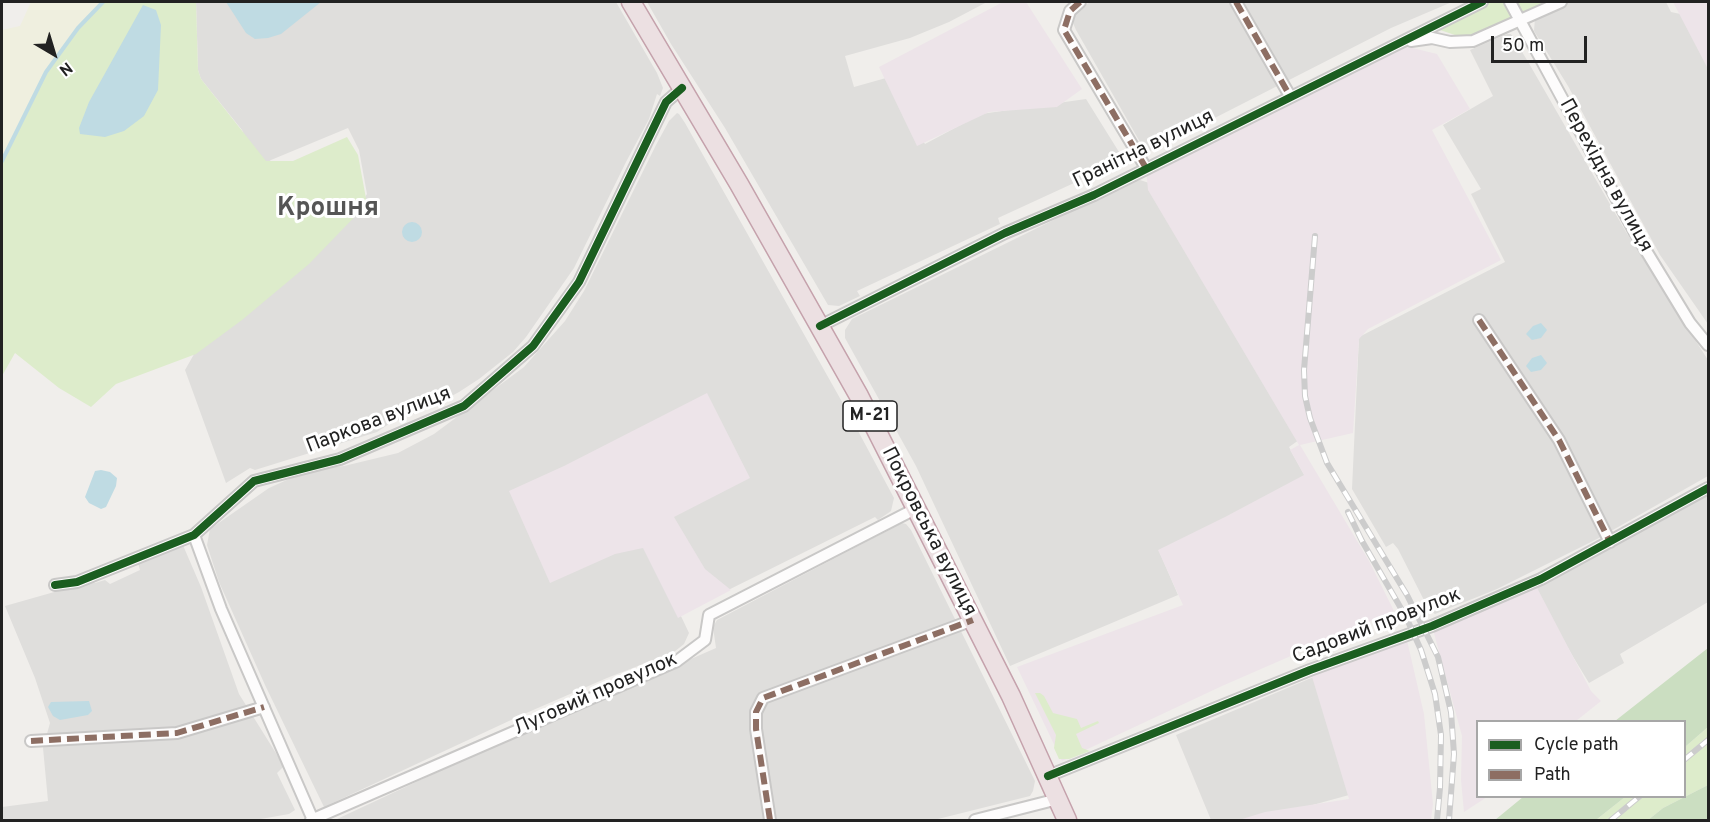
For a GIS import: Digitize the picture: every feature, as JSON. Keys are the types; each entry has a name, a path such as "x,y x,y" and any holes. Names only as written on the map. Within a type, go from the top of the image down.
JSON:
{"highway":[{"name":"Покровська вулиця","path":"631,2 739,184 859,396 973,620 1067,820"}],"street":[{"path":"1080,2 1070,11 1064,30 1146,168"},
{"path":"1236,2 1290,96"},
{"name":"Гранітна вулиця","path":"820,326 1005,233 1094,195 1482,2"},
{"name":"Перехідна вулиця","path":"1510,2 1634,231 1690,323 1708,345"},
{"name":"Гранітна вулиця","path":"1396,44 1432,38 1450,42 1473,41 1561,2"},
{"name":"Паркова вулиця","path":"55,585 77,582 194,535 254,481 340,459 464,406 533,346 579,282 666,102 682,88"},
{"path":"1479,320 1559,440 1610,542"},
{"name":"Садовий провулок","path":"1048,776 1310,670 1440,622 1541,579 1708,488"},
{"name":"Луговий провулок","path":"313,820 677,661 705,640 709,615 917,508"},
{"path":"194,535 220,609 313,820"},
{"path":"770,820 756,729 756,712 763,698 973,620"},
{"path":"31,741 177,733 264,707"},
{"path":"975,820 1058,800"}],"shaded area":[{"path":"196,2 616,2 657,73 663,88 660,96 657,94 649,119 574,268 513,352 459,392 435,405 389,424 377,432 255,470 250,468 226,483 185,370 197,349 345,226 367,194 359,150 348,128 271,160 259,168 242,130 201,79 198,70"},
{"path":"647,2 987,2 949,22 910,38 845,56 854,87 886,78 925,144 981,114 1086,99 1124,160 998,218 1000,224 857,291 860,296 839,306 828,305 725,128"},
{"path":"1003,2 1026,2 1082,89 1057,107 989,112 917,146 879,67"},
{"path":"1091,2 1452,2 1391,28 1148,152 1144,149 1073,23 1074,16 1084,5"},
{"path":"1570,2 1666,2 1671,12 1685,15 1708,59 1708,324 1660,255 1568,86 1534,31 1535,18"},
{"path":"1673,2 1708,2 1708,69"},
{"path":"1511,34 1626,232 1708,360 1708,476 1597,539 1497,589 1435,614 1429,610 1398,549 1393,543 1386,547 1352,489 1359,337 1505,262 1471,194 1481,189 1443,125 1493,96 1470,50"},
{"path":"1396,44 1437,54 1470,109 1432,130 1501,260 1368,329 1359,339 1353,433 1300,445 1369,561 1394,611 1222,686 1062,761 1017,667 1183,605 1158,550 1304,475 1290,450 1299,445 1148,190 1146,168"},
{"path":"677,113 685,123 850,416 894,498 891,511 878,520 875,517 680,614 689,633 684,644 674,652 524,714 324,807 265,685 219,582 207,545 210,529 269,488 309,470 344,466 398,453 434,434 524,367 565,321 584,291 656,145 669,121"},
{"path":"1140,180 1152,184 1306,435 1289,447 1305,476 1160,553 1178,595 1010,666 916,466 845,338 845,330 852,319 1129,183"},
{"path":"707,393 750,478 674,517 705,569 731,590 678,618 643,548 615,554 550,583 509,491 564,466"},
{"path":"1708,492 1708,602 1620,654 1624,663 1589,683 1532,589 1551,577 1616,545"},
{"path":"902,523 911,530 1035,781 1030,796 934,820 335,820 495,745 716,648 713,627 717,620"},
{"path":"182,543 201,587 239,694 284,766 277,773 295,810 289,814 255,820 2,820 2,807 48,801 43,748 50,723 35,678 5,606 93,581 95,583 105,580 110,584 140,570 138,563"},
{"path":"1534,582 1591,691 1601,701 1577,720 1476,720 1476,798 1485,798 1464,812 1461,780 1462,736 1432,626"},
{"path":"1406,636 1424,714 1433,804 1431,820 1239,820 1265,812 1349,799 1310,670"},
{"path":"1323,673 1349,795 1258,820 1211,820 1176,735"}],"green space":[{"path":"31,2 103,2 78,28 46,72 2,161 2,30 20,26"},
{"path":"103,2 196,2 198,70 201,79 266,161 293,161 347,137 358,155 367,204 309,264 242,320 196,354 116,384 91,407 59,388 15,353 2,376 2,161 46,72 78,28"},
{"path":"1482,2 1561,2 1473,41 1431,27"},
{"path":"1708,648 1708,727 1686,746 1686,720 1616,720"},
{"path":"1035,693 1044,696 1053,713 1077,719 1081,728 1098,721 1099,723 1076,734 1082,748 1090,751 1069,759 1059,759 1054,748 1056,735"},
{"path":"1708,727 1708,785 1686,796 1686,746"},
{"path":"1708,785 1708,820 1648,820 1663,808"},
{"path":"1522,798 1624,798 1596,820 1495,820"},
{"path":"1624,798 1683,798 1663,808 1648,820 1596,820"}],"water":[{"path":"226,2 321,2 281,34 255,39 246,33"},
{"path":"143,5 156,10 161,25 158,90 144,116 124,131 105,137 80,134 79,128 89,102"},
{"path":"412,222 419,225 422,232 419,239 412,242 405,239 402,232 405,225"},
{"path":"1541,323 1547,330 1541,338 1532,340 1526,334 1533,326"},
{"path":"1541,355 1547,363 1541,370 1531,372 1526,366 1532,358"},
{"path":"95,471 110,472 117,478 116,486 106,507 101,509 89,503 85,497"},
{"path":"89,701 92,711 88,715 60,720 53,716 48,707 51,702"}],"waterway":[{"path":"2,161 46,72 78,28 103,2"}],"railway":[{"path":"1315,236 1304,370 1305,396 1310,418 1327,463 1407,595 1438,657 1451,712 1454,754 1449,820"},
{"path":"1348,512 1406,617 1421,650 1435,694 1441,735 1437,820"},
{"path":"1686,758 1708,740"},
{"path":"1611,820 1638,798"}],"marked path":[{"path":"1080,2 1070,11 1064,30 1146,168"},
{"path":"1236,2 1290,96"},
{"path":"1479,320 1559,440 1610,542"},
{"path":"770,820 756,729 756,712 763,698 973,620"},
{"path":"31,741 177,733 264,707"}],"cycle path":[{"path":"820,326 1005,233 1094,195 1482,2"},
{"path":"55,585 77,582 194,535 254,481 340,459 464,406 533,346 579,282 666,102 682,88"},
{"path":"1048,776 1310,670 1432,626 1541,579 1708,488"}],"district":[{"name":"Крошня","path":"328,210"}]}
